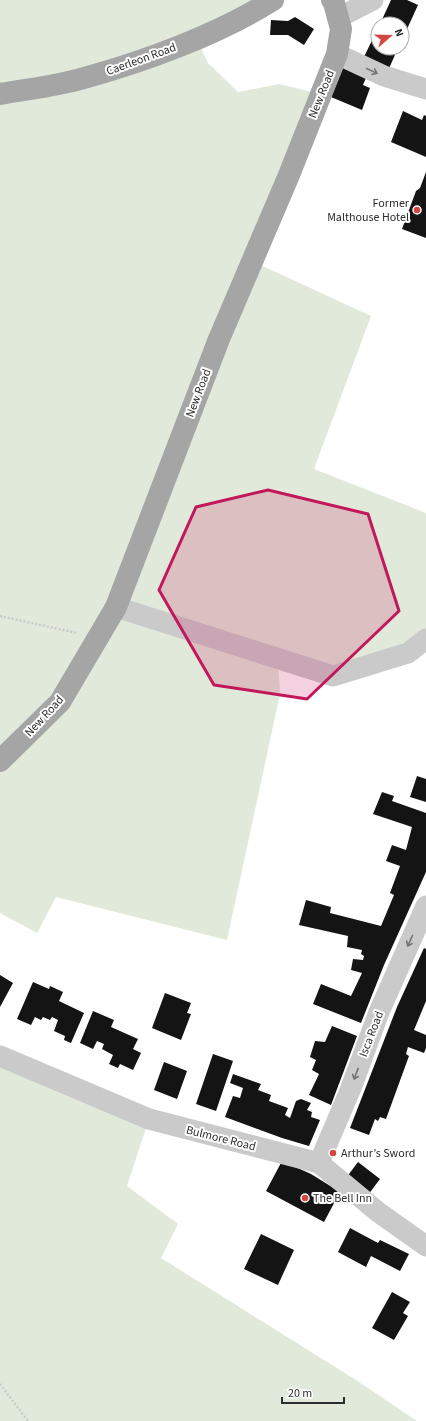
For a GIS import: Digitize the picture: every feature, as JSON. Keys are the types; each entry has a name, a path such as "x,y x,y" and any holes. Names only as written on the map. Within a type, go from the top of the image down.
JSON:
{"main road":[{"name":"Caerleon Road","path":"0,94 83,79 154,56 249,15 273,0"},
{"name":"New Road","path":"0,761 60,702 116,607 219,339 289,175 337,54 341,29 335,9"}],"street":[{"path":"335,9 373,0"},
{"path":"337,54 384,76 426,89"},
{"path":"116,607 333,676 408,653 426,639"},
{"name":"Isca Road","path":"319,1163 351,1088 379,1012 426,906"},
{"name":"Bulmore Road","path":"0,1056 149,1119 319,1163 378,1212 426,1246"}],"path":[{"path":"0,616 51,627"},
{"path":"0,1384 28,1421"}],"highlighted area":[{"path":"268,490 368,514 399,611 307,699 214,685 159,590 196,507"}],"shaded area":[{"path":"0,0 273,0 196,38 208,63 238,92 279,84 320,94 252,261 371,316 314,469 426,513 426,639 333,676 278,658 280,694 227,940 56,897 37,933 0,913"},
{"path":"0,1056 149,1119 127,1186 178,1224 161,1258 356,1380 417,1421 0,1421"}],"building":[{"path":"391,0 407,0 418,5 410,22 410,16 384,16"},
{"path":"295,17 314,29 304,45 288,35 270,35 271,20 288,21"},
{"path":"370,44 370,56 394,56 387,73 362,61"},
{"path":"343,68 366,78 363,85 370,88 362,110 331,97"},
{"path":"403,111 422,120 424,115 426,116 426,157 391,142"},
{"name":"Former Malthouse Hotel","path":"426,172 426,238 402,229 416,191 420,188"},
{"path":"417,776 426,779 426,802 410,797"},
{"path":"382,792 394,796 392,801 426,813 426,872 384,965 361,1023 313,1004 321,984 351,996 362,973 351,970 353,959 363,960 364,956 361,954 362,950 347,947 348,936 299,925 306,900 331,907 330,913 381,926 394,895 390,893 400,866 386,861 392,845 406,850 412,827 373,814"},
{"path":"424,948 426,949 426,1001 414,1030 426,1035 426,1048 424,1053 408,1047 406,1054 409,1056 386,1119 380,1117 378,1121 375,1119 369,1135 350,1128 397,1007"},
{"path":"0,975 13,983 0,1007"},
{"path":"33,982 49,989 50,986 63,992 59,1001 84,1013 71,1043 64,1040 65,1036 54,1031 58,1020 52,1017 50,1020 43,1017 41,1020 35,1017 31,1025 17,1019"},
{"path":"165,993 191,1003 187,1013 191,1014 181,1040 152,1028"},
{"path":"93,1011 114,1020 111,1027 138,1039 133,1049 141,1053 133,1070 120,1064 118,1068 109,1064 113,1055 102,1049 104,1044 97,1041 93,1049 80,1043"},
{"path":"332,1026 357,1036 331,1105 309,1095 319,1074 312,1070 316,1060 310,1057 315,1041 325,1042"},
{"path":"213,1054 233,1061 216,1111 196,1104"},
{"path":"164,1062 187,1071 177,1099 154,1090"},
{"path":"233,1074 261,1084 258,1090 271,1095 269,1101 288,1108 285,1115 290,1118 296,1101 301,1099 311,1103 307,1110 312,1112 311,1117 320,1120 309,1146 282,1138 225,1117 233,1096 240,1098 243,1088 230,1083"},
{"path":"282,1161 311,1174 340,1192 324,1222 266,1191"},
{"path":"358,1162 380,1179 368,1195 346,1178"},
{"path":"350,1228 378,1243 380,1240 409,1254 400,1271 371,1256 366,1267 338,1252"},
{"path":"261,1234 294,1250 278,1285 244,1269"},
{"path":"392,1292 410,1302 403,1313 408,1316 394,1340 372,1328"}],"place":[{"name":"Former Malthouse Hotel","path":"417,210"},
{"name":"Arthur’s Sword","path":"333,1153"},
{"name":"The Bell Inn","path":"305,1198"}]}
